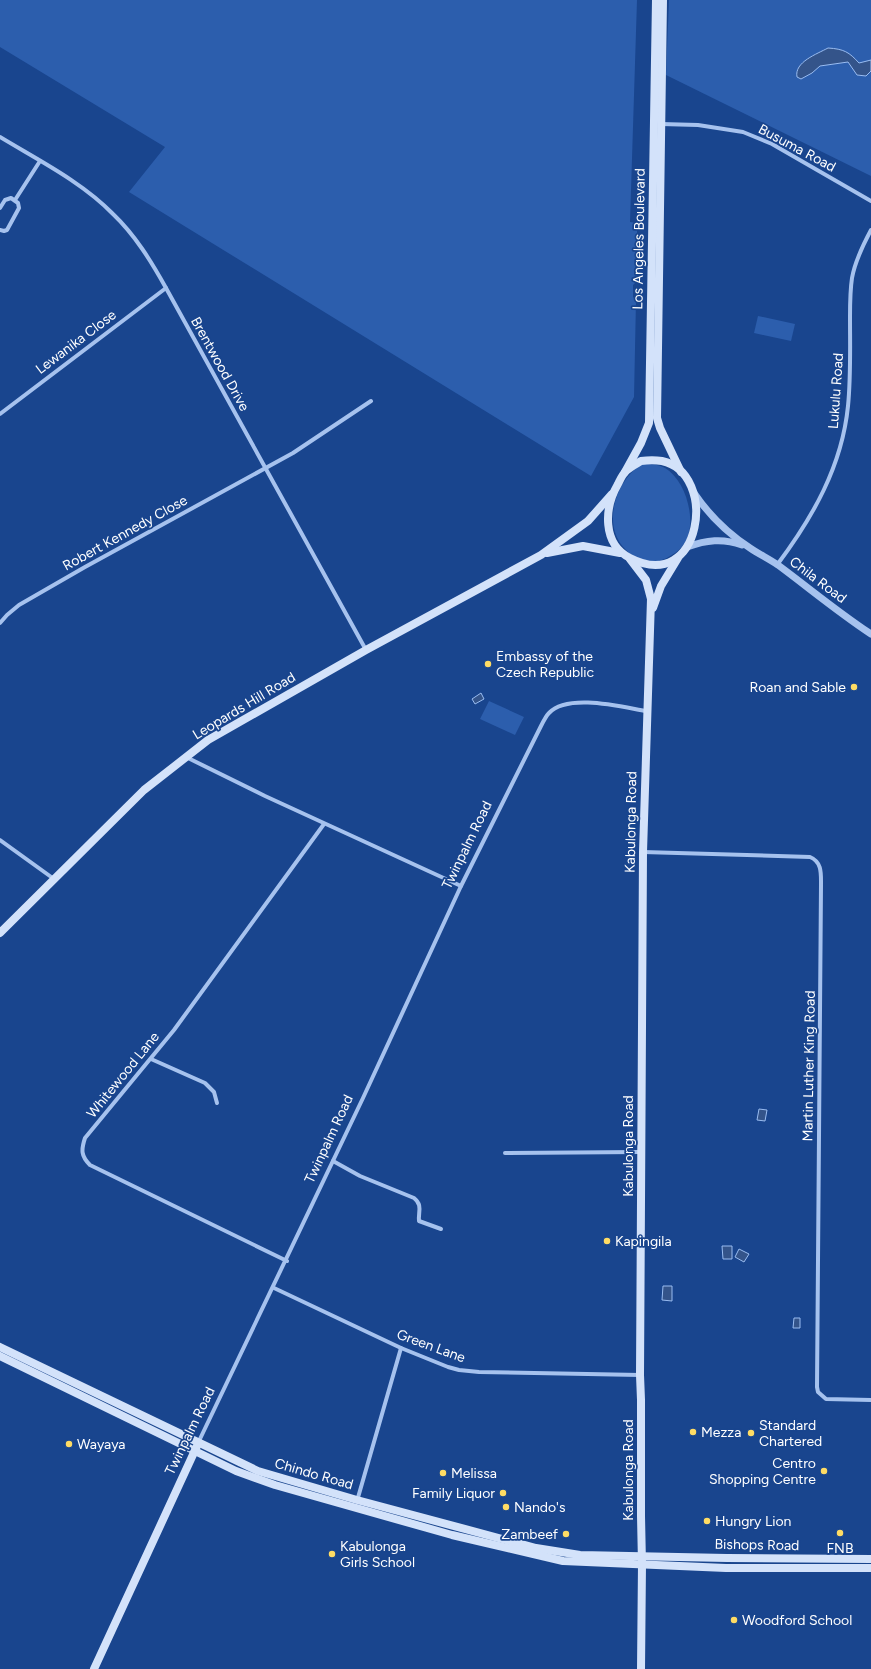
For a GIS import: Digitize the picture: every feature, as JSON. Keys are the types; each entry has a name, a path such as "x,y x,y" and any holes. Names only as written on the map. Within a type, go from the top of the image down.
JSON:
{"main road":[{"name":"Los Angeles Boulevard","path":"625,472 641,443 649,423 656,0"},
{"name":"Los Angeles Boulevard","path":"663,0 660,124 657,418 660,428 681,472"},
{"path":"641,461 663,461 681,472 694,493 696,513 695,527 687,547 680,556 669,563 659,565 641,563 630,559 620,553 611,539 608,528 608,509 612,494 625,472 641,461"},
{"name":"Leopards Hill Road","path":"0,934 144,790 208,740 366,650 450,606 541,555 588,521 612,494"},
{"name":"Leopards Hill Road","path":"541,555 583,546 620,553"},
{"name":"Kabulonga Road","path":"650,623 658,591 680,556"},
{"name":"Kabulonga Road","path":"630,559 642,573 648,585 651,599 646,711 643,852 640,1152 642,1560 641,1669"},
{"name":"Chindo Road","path":"0,1347 199,1441 258,1471 356,1504 452,1535 535,1556 563,1561 642,1560"},
{"name":"Chindo Road","path":"0,1356 219,1463 257,1478 356,1504"},
{"name":"Twinpalm Road","path":"94,1669 199,1441"},
{"name":"Bishops Road","path":"642,1560 871,1559"},
{"name":"Bishops Road","path":"642,1560 726,1568 871,1568"}],"street":[{"name":"Busuma Road","path":"660,124 698,126 743,132 772,144 871,200"},
{"name":"Brentwood Drive","path":"0,137 74,182 113,213 134,237 166,288 366,650"},
{"path":"15,200 40,161"},
{"path":"0,208 5,200 11,198 19,205 18,212 7,230 4,232 0,230"},
{"name":"Lukulu Road","path":"777,565 812,514 838,458 846,423 849,398 850,296 852,278 860,254 871,230"},
{"name":"Lewanika Close","path":"0,414 166,288"},
{"name":"Robert Kennedy Close","path":"0,623 7,615 19,606 66,578 266,469 293,453 371,401"},
{"name":"Chila Road","path":"694,493 705,509 719,524 748,547 777,565 871,634"},
{"name":"Chila Road","path":"687,547 699,542 717,539 726,540 748,547"},
{"name":"Twinpalm Road","path":"199,1441 287,1261 421,974 460,886 541,726 549,713 556,708 582,702 646,711"},
{"path":"186,757 324,824 460,886"},
{"name":"Whitewood Lane","path":"287,1261 90,1166 82,1154 82,1146 86,1138 174,1030 324,824"},
{"path":"0,840 54,879"},
{"name":"Martin Luther King Road","path":"643,852 810,857 819,865 821,873 821,893 817,1387 818,1392 826,1398 871,1400"},
{"path":"151,1059 205,1083 214,1092 217,1103"},
{"path":"504,1153 640,1152"},
{"path":"333,1161 360,1176 414,1198 418,1201 420,1208 419,1221 423,1224 441,1229"},
{"name":"Green Lane","path":"274,1288 401,1348 448,1367 469,1371 640,1375"},
{"path":"356,1504 401,1348"}],"shaded area":[{"path":"0,0 637,0 630,222 637,223 637,281 633,285 633,297 636,300 634,397 591,476 129,192 165,147 0,47"},
{"path":"669,0 871,0 871,176 666,75"},
{"path":"828,48 846,52 859,63 871,60 871,71 866,76 857,75 848,62 820,66 812,73 801,79 797,77 799,67 807,59"},
{"path":"758,316 795,324 791,341 754,333"},
{"path":"642,464 660,466 672,474 683,489 689,508 690,528 685,542 676,552 665,559 658,561 643,560 631,555 618,540 614,529 614,504 618,492 625,481"},
{"path":"481,693 484,699 475,704 472,699"},
{"path":"489,701 524,717 515,735 480,719"},
{"path":"759,1109 767,1110 765,1121 757,1120"},
{"path":"722,1246 732,1246 732,1259 723,1259"},
{"path":"739,1249 749,1254 744,1262 735,1257"},
{"path":"663,1286 672,1286 672,1301 662,1300"},
{"path":"794,1318 800,1318 800,1328 793,1328"}],"place":[{"name":"Embassy of the Czech Republic","path":"488,664"},
{"name":"Roan and Sable","path":"854,687"},
{"name":"Kapingila","path":"607,1241"},
{"name":"Mezza","path":"693,1432"},
{"name":"Standard Chartered","path":"751,1433"},
{"name":"Wayaya","path":"69,1444"},
{"name":"Centro Shopping Centre","path":"824,1471"},
{"name":"Melissa","path":"443,1473"},
{"name":"Family Liquor","path":"503,1493"},
{"name":"Nando's","path":"506,1507"},
{"name":"Hungry Lion","path":"707,1521"},
{"name":"FNB","path":"840,1533"},
{"name":"Zambeef","path":"566,1534"},
{"name":"Kabulonga Girls School","path":"332,1554"},
{"name":"Woodford School","path":"734,1620"}]}
